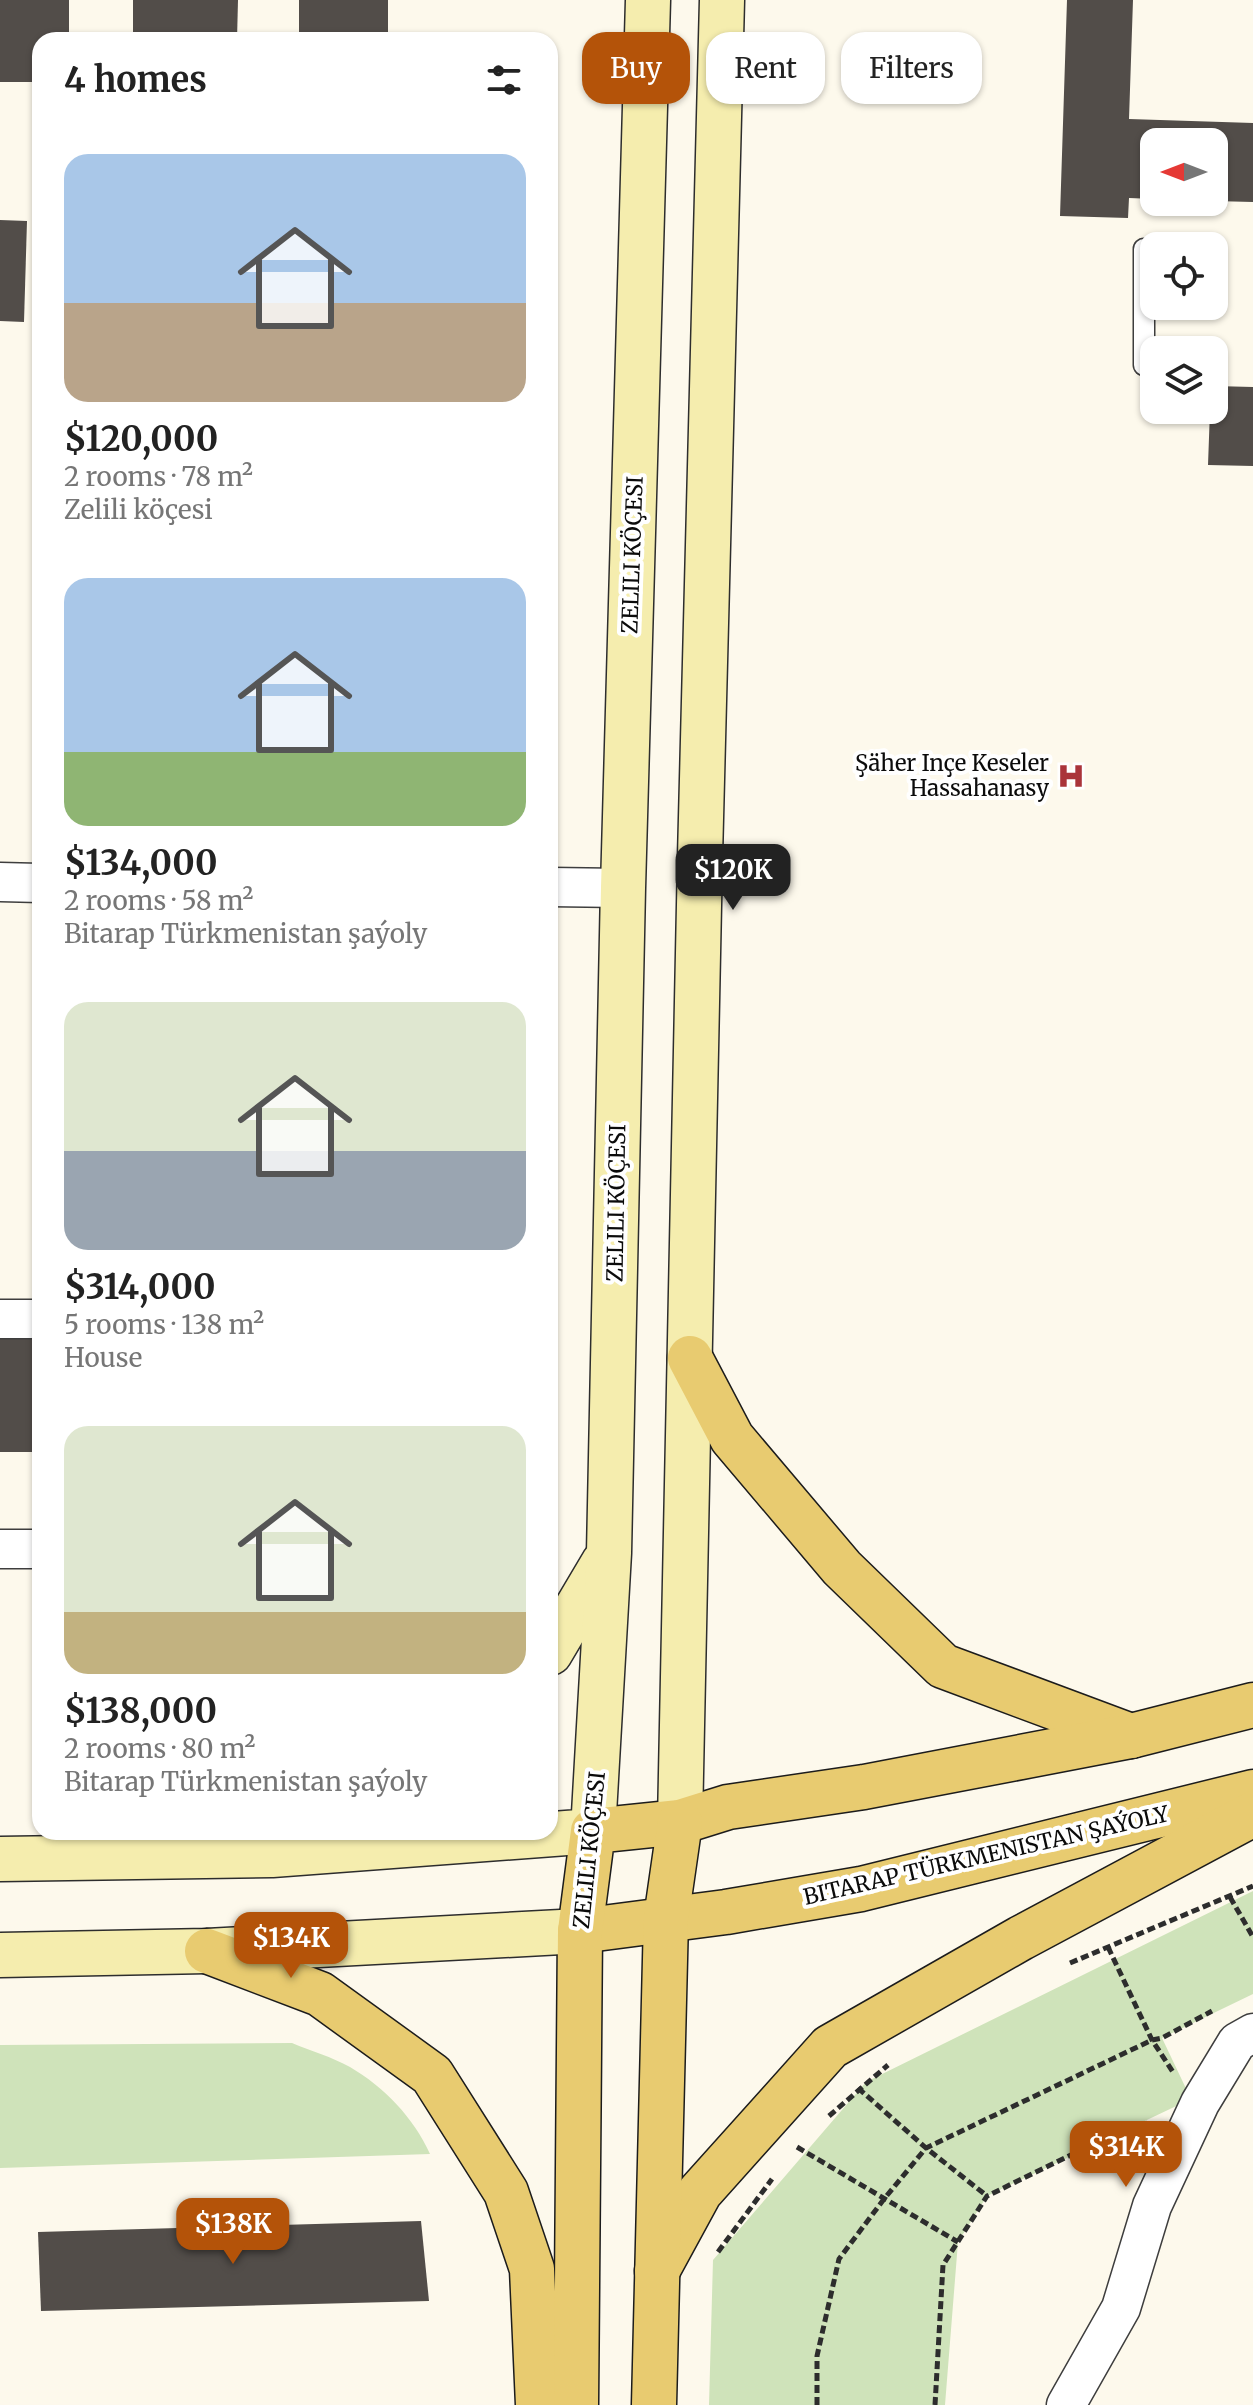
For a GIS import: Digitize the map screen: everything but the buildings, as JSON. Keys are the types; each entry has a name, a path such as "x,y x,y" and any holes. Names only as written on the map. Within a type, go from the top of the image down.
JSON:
{"main road":[{"name":"ZELILI KÖÇESI","path":"576,2405 580,1931 593,1831 609,1553 623,888 648,0"},
{"path":"654,2405 666,1919 680,1822 722,0"},
{"path":"690,1358 732,1438 842,1568 943,1666 1131,1736"},
{"path":"558,1643 609,1553"},
{"path":"558,1834 680,1822 728,1807 864,1787 1131,1736 1253,1705"},
{"name":"BITARAP TÜRKMENISTAN ŞAÝOLY","path":"0,1955 207,1951 580,1931 726,1912 861,1889 1253,1792"},
{"path":"657,2271 700,2192 830,2047 1021,1938 1253,1814"},
{"path":"272,1855 314,1840"},
{"path":"0,1859 272,1855 473,1840"},
{"path":"207,1951 320,1994 432,2075 506,2192 532,2269 538,2405"}],"street":[{"path":"0,882 32,883"},
{"path":"558,887 623,888"},
{"path":"0,1319 32,1319"},
{"path":"0,1549 32,1549"},
{"path":"1066,2405 1121,2308 1152,2206 1200,2103 1237,2042 1253,2033"}],"path":[{"path":"1066,1965 1253,1886"},
{"path":"1230,1897 1253,1937"},
{"path":"1108,1947 1152,2040 1175,2075"},
{"path":"817,2405 817,2356 839,2259 926,2148 1152,2040 1162,2038 1225,2004"},
{"path":"827,2117 900,2056"},
{"path":"858,2088 987,2196"},
{"path":"935,2405 943,2265 987,2196 1073,2154 1156,2119"},
{"path":"787,2159 806,2137"},
{"path":"796,2146 958,2242"},
{"path":"713,2260 777,2172"}],"green space":[{"path":"1253,1891 1253,1994 1162,2038 1191,2099 987,2196 958,2242 945,2405 709,2405 713,2260 866,2082"},
{"path":"292,2043 343,2063 375,2084 407,2116 430,2154 0,2168 0,2045"}],"place":[{"name":"Şäher Inçe Keseler Hassahanasy","path":"1071,776"}]}
